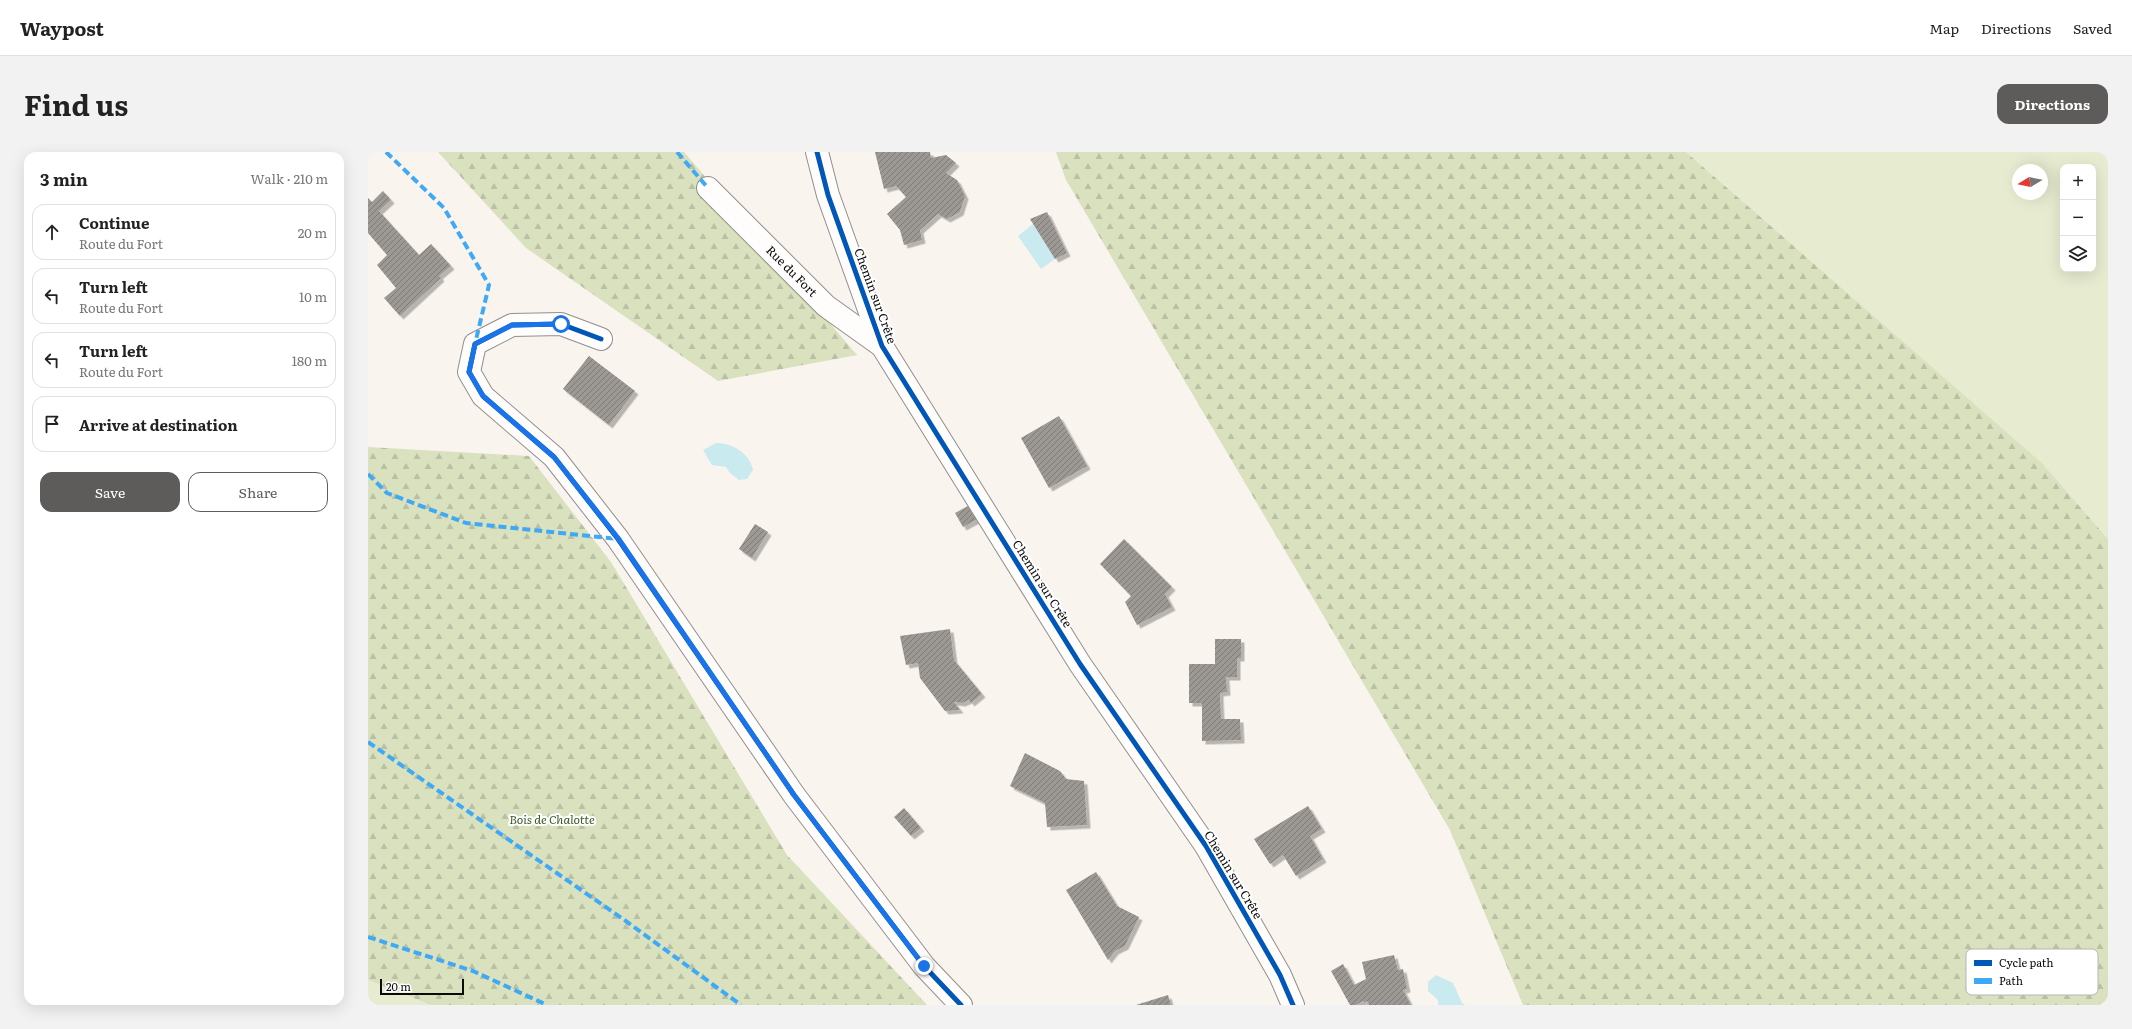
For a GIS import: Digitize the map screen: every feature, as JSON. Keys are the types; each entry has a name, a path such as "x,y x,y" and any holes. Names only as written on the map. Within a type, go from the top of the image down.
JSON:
{"street":[{"name":"Chemin sur Crête","path":"817,152 828,195 882,346 1080,664 1206,846 1280,975 1293,1005"},
{"name":"Rue du Fort","path":"708,188 826,306 882,346"},
{"path":"602,339 561,324 512,325 475,344 469,372 483,396 554,457 618,538 794,795 924,966 961,1005"}],"green space":[{"path":"438,152 684,152 857,355 718,381 526,248"},
{"path":"1056,152 1686,152 2041,462 2108,539 2108,1005 1523,1005 1450,830 1066,180"},
{"path":"1686,152 2108,152 2108,539 2041,462"},
{"name":"Bois de Chalotte","path":"368,447 529,456 611,562 787,855 927,1005 431,1005 368,980"},
{"path":"368,980 431,1005 368,1005"}],"water":[{"path":"1033,224 1055,259 1041,269 1018,236"},
{"path":"716,443 722,443 734,447 744,454 753,470 747,479 739,480 730,473 726,467 712,465 703,450"},
{"path":"1436,975 1453,983 1462,1003 1465,1005 1438,1005 1438,1000 1428,991 1428,982"}],"building":[{"path":"875,152 930,152 931,158 946,155 956,163 946,173 957,180 965,196 960,212 947,219 938,214 920,230 922,240 904,245 900,230 887,214 906,197 896,186 884,189"},
{"path":"383,191 391,200 379,211 419,255 431,244 451,266 439,276 441,278 400,316 384,298 396,288 377,265 387,255 368,233 368,198 372,202"},
{"path":"1047,212 1067,253 1055,259 1030,219"},
{"path":"589,356 635,391 609,425 563,389"},
{"path":"1059,416 1087,466 1049,488 1021,438"},
{"path":"970,505 978,519 963,527 955,513"},
{"path":"755,524 768,532 752,558 739,549"},
{"path":"1124,539 1172,587 1165,594 1172,607 1137,625 1125,602 1131,596 1100,564"},
{"path":"950,629 954,660 982,694 971,703 969,700 962,703 954,702 960,710 945,711 920,678 918,663 906,665 900,636"},
{"path":"1215,639 1241,639 1241,658 1237,658 1237,677 1226,677 1227,692 1220,693 1221,719 1240,719 1241,740 1202,741 1202,703 1189,703 1189,664 1215,664"},
{"path":"1025,753 1060,771 1066,779 1084,781 1087,825 1047,827 1045,803 1010,786"},
{"path":"1308,806 1322,829 1310,836 1323,859 1296,876 1283,855 1270,864 1254,839"},
{"path":"904,808 921,828 911,836 894,817"},
{"path":"1096,872 1117,906 1139,917 1125,946 1115,951 1108,960 1066,890"},
{"path":"1394,955 1398,970 1403,969 1407,989 1403,990 1411,1005 1369,1005 1367,1001 1364,1003 1363,1001 1356,1005 1350,1005 1331,971 1343,964 1354,985 1366,979 1362,962"},
{"path":"1168,995 1171,1005 1136,1005"}],"marked path":[{"path":"386,152 444,208 489,285 475,344"},
{"path":"677,152 708,188"},
{"path":"368,474 387,493 466,523 618,539"},
{"path":"368,742 623,919 741,1005"},
{"path":"368,937 473,971 547,1005"}],"cycle path":[{"path":"817,152 828,195 882,346 1080,664 1206,846 1280,975 1293,1005"},
{"path":"601,339 561,324 512,325 475,344 469,372 483,396 554,457 618,539 794,795 924,966 961,1005"}],"route":[{"path":"561,324 512,325 475,344 469,372 483,396 554,457 618,538 794,795 924,966"}]}
